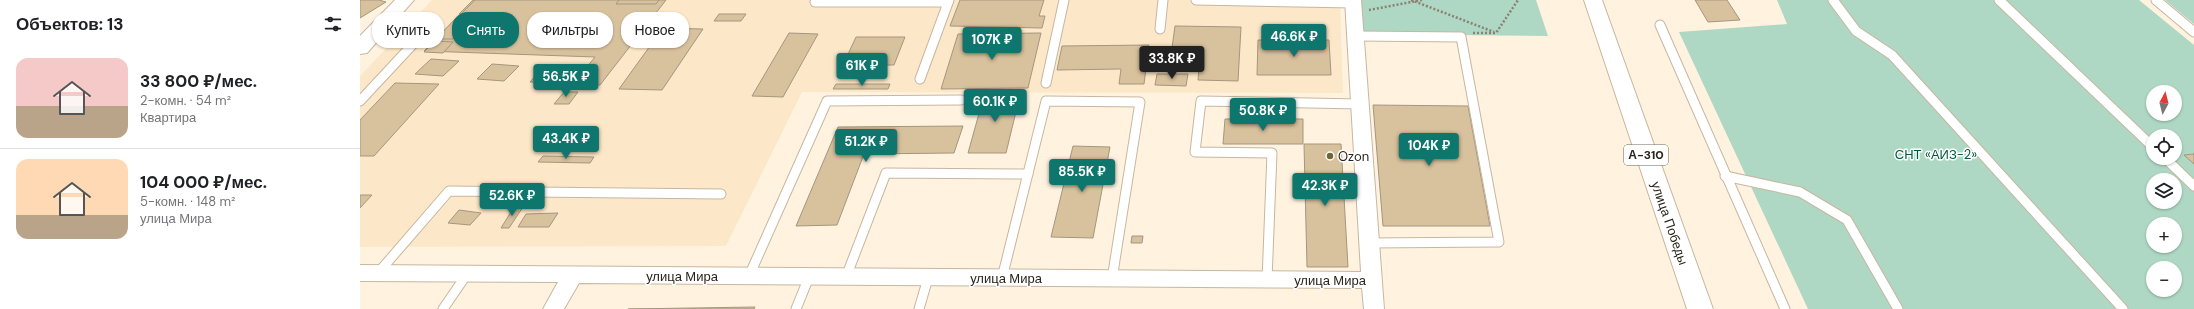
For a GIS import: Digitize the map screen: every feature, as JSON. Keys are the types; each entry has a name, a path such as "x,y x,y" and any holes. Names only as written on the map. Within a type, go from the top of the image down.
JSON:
{"main road":[{"path":"394,12 405,0"},
{"name":"улица Победы","path":"1593,0 1700,309"},
{"path":"360,48 372,35"}],"street":[{"name":"улица Мира","path":"369,273 1372,280 1355,36 1356,5"},
{"path":"553,309 574,275"},
{"path":"1372,280 1374,309"}],"lane":[{"path":"1046,83 1064,0"},
{"path":"1160,29 1163,0"},
{"path":"1196,0 1356,5"},
{"path":"1833,0 1856,31 1892,55 2123,309"},
{"path":"1999,0 2146,140"},
{"path":"2156,0 2194,32"},
{"path":"815,2 948,1 920,79"},
{"path":"1660,25 1725,176 1785,309"},
{"path":"1355,36 1461,37 1499,242 1369,242"},
{"path":"360,101 409,48"},
{"path":"749,276 827,101 961,100"},
{"path":"1002,278 1046,101 1140,102 1112,279"},
{"path":"1268,280 1272,153 1195,152 1201,101 1360,104"},
{"path":"2172,165 2194,186"},
{"path":"846,277 886,173 1028,174"},
{"path":"1725,176 1800,192 1847,220 1898,309"},
{"path":"369,273 449,191 721,194"},
{"path":"443,309 467,274"},
{"path":"796,309 809,277"},
{"path":"920,309 928,278"}],"path":[{"path":"1411,0 1496,33"},
{"path":"1356,5 1422,0"}],"shaded area":[{"path":"432,0 1340,0 1343,93 802,92 726,246 360,247 360,76 387,48 444,48 444,12 421,12"}],"green space":[{"path":"1359,0 1536,0 1548,36 1359,34"},
{"name":"СНТ «АИЗ-2»","path":"1777,0 2139,0 2194,45 2194,309 1808,309 1679,32 1787,24"},
{"path":"2165,0 2194,0 2194,24"}],"building":[{"path":"360,0 379,0 386,2 360,18"},
{"path":"473,0 490,0 478,12 461,12"},
{"path":"475,0 666,0 657,12 621,12 621,48 629,48 600,85 573,84 595,57 424,51 427,48 444,48 444,31 452,23 452,48 519,48 519,12 463,12"},
{"path":"619,0 659,0 656,4 616,4"},
{"path":"960,0 1044,0 1039,16 1045,16 1042,28 950,26"},
{"path":"1695,0 1727,0 1740,20 1708,22"},
{"path":"719,14 746,14 741,21 714,21"},
{"path":"452,22 452,39 444,39 444,31"},
{"path":"1175,26 1241,27 1238,81 1198,80 1200,55 1171,55"},
{"path":"689,29 703,29 662,90 619,89 649,48 689,48"},
{"path":"789,33 818,34 783,97 752,96"},
{"path":"1041,33 1028,88 941,89 958,34"},
{"path":"856,37 905,37 894,65 843,65"},
{"path":"1258,40 1329,40 1331,75 1257,75"},
{"path":"444,42 452,42 443,53 424,52 428,48 444,48"},
{"path":"1149,45 1144,84 1119,84 1121,69 1057,70 1062,46"},
{"path":"431,59 459,61 443,76 415,74"},
{"path":"492,64 519,66 504,81 477,79"},
{"path":"544,66 573,68 559,84 530,82"},
{"path":"1157,74 1188,74 1186,86 1155,85"},
{"path":"395,83 439,84 374,156 360,156 360,120"},
{"path":"836,84 890,84 888,89 833,89"},
{"path":"1021,91 1006,153 968,153 985,92"},
{"path":"564,92 578,92 569,104 554,104"},
{"path":"1373,105 1468,106 1490,226 1383,226"},
{"path":"1225,119 1303,119 1303,144 1223,144"},
{"path":"963,126 954,153 864,154 837,225 796,226 838,127"},
{"path":"1304,144 1341,144 1348,267 1307,267"},
{"path":"1073,146 1110,147 1093,238 1051,237"},
{"path":"2194,154 2194,164 2184,155"},
{"path":"543,156 594,157 590,163 538,162"},
{"path":"360,195 372,195 360,208"},
{"path":"514,207 523,207 509,228 501,228"},
{"path":"459,210 481,213 470,225 448,223"},
{"path":"558,213 549,227 518,227 526,214"},
{"path":"1132,236 1143,236 1142,243 1131,243"},
{"path":"755,307 754,309 628,309"}],"place":[{"name":"Ozon","path":"1330,156"}]}
